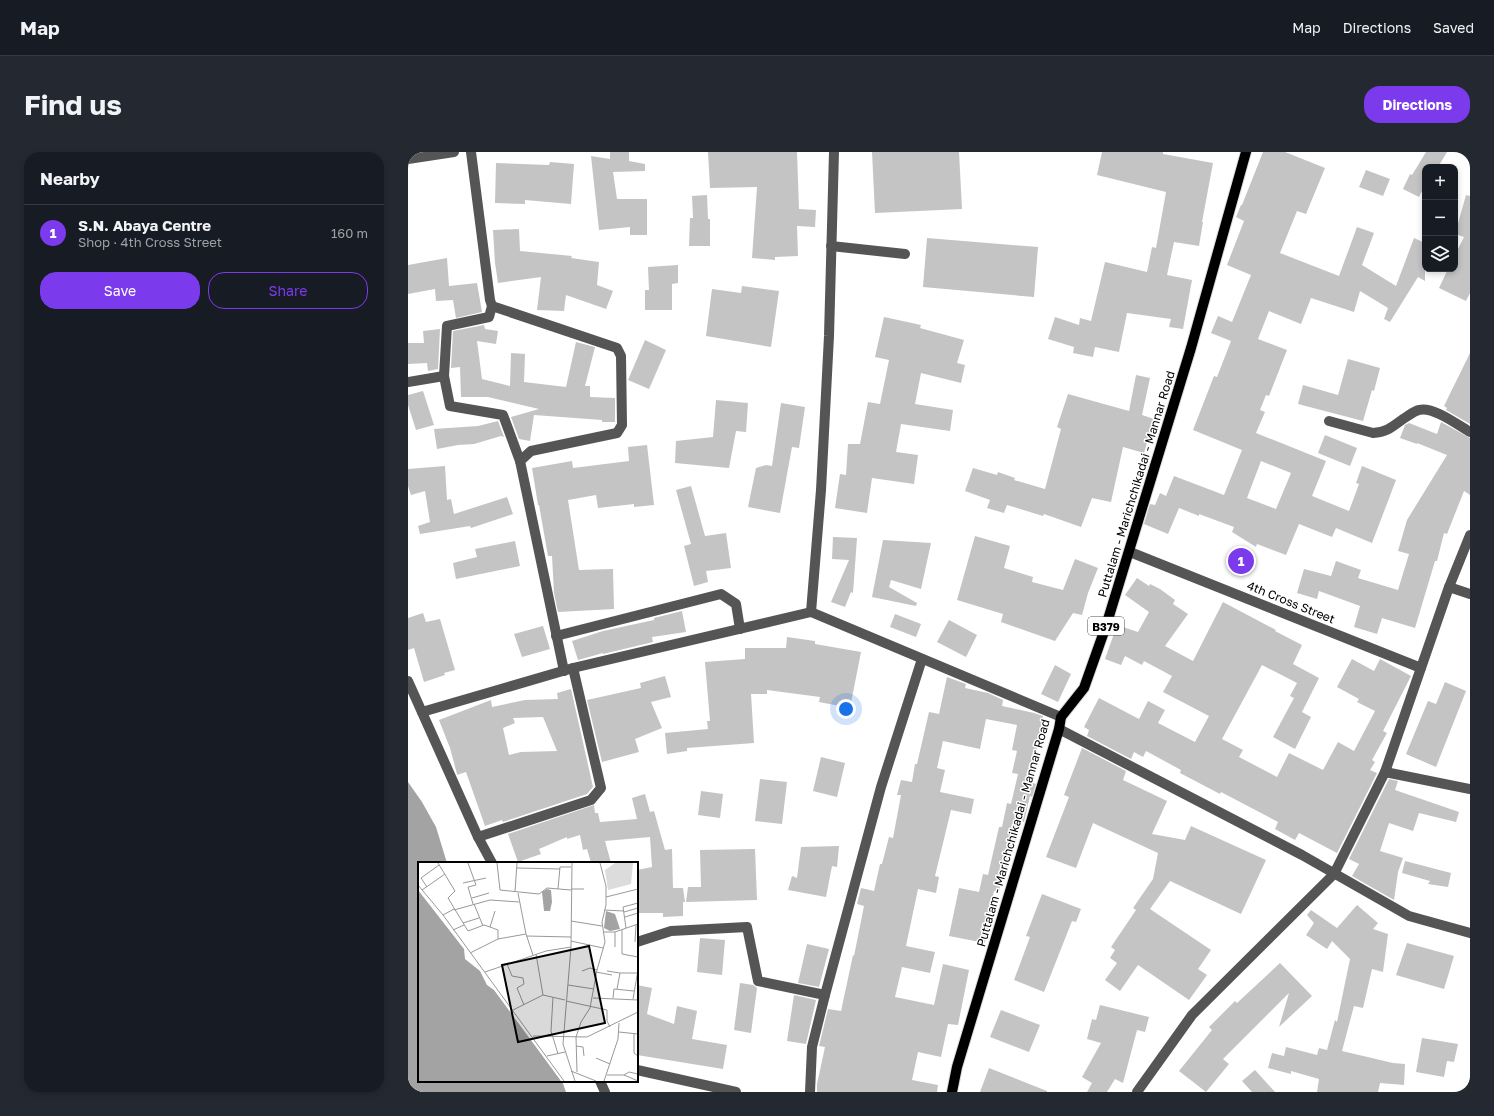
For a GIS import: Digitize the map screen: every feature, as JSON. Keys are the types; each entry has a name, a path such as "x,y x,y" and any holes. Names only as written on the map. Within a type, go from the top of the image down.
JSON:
{"main road":[{"name":"Puttalam - Marichchikadai - Mannar Road","path":"952,1092 957,1067 1059,729 1061,717 1084,688 1130,552 1191,348 1246,152"}],"street":[{"path":"408,159 454,152"},
{"path":"471,152 492,306 489,317 447,326 444,376 450,406 503,415 520,461 556,636 568,670 601,788 591,800 478,837"},
{"path":"811,612 821,490 828,344 834,152"},
{"path":"831,246 905,254"},
{"path":"492,306 617,348 622,356 622,425 618,433 531,451 520,461"},
{"path":"408,382 444,376"},
{"path":"1329,421 1373,433 1391,429 1402,420 1419,410 1427,409 1450,419 1470,432"},
{"path":"1137,1092 1192,1015 1334,874 1385,772 1448,587 1470,534"},
{"name":"4th Cross Street","path":"1130,552 1421,668"},
{"path":"1448,587 1470,594"},
{"path":"556,636 721,594 736,604 740,629"},
{"path":"422,712 568,670 811,612 1061,717"},
{"path":"810,1092 812,1047 825,995 882,787 922,658"},
{"path":"408,681 478,837 491,862"},
{"path":"1059,729 1302,855 1409,916 1470,933"},
{"path":"1385,772 1470,790"},
{"path":"638,942 671,930 747,927 758,981 825,995"},
{"path":"638,1070 736,1092"},
{"path":"600,1082 604,1092"}],"shaded area":[{"path":"408,782 422,802 436,827 447,862 418,862 418,1082 562,1082 566,1092 408,1092"}],"building":[{"path":"610,152 629,152 629,161 645,164 645,171 613,172 617,199 647,199 647,235 630,235 630,227 599,230 591,156 610,159"},
{"path":"708,152 797,152 799,209 816,210 815,227 797,226 798,256 775,257 775,260 752,258 757,187 710,188"},
{"path":"872,152 959,152 962,209 875,213"},
{"path":"1102,152 1163,152 1163,154 1213,163 1199,246 1174,242 1167,275 1192,280 1183,329 1169,327 1171,319 1127,313 1119,352 1095,347 1093,357 1073,353 1074,347 1048,339 1055,317 1079,325 1080,318 1091,321 1105,262 1147,272 1152,247 1156,248 1166,192 1097,175"},
{"path":"1263,152 1285,152 1325,168 1306,214 1297,211 1280,253 1339,276 1357,227 1374,233 1362,265 1396,286 1414,238 1422,242 1422,272 1425,272 1425,281 1418,277 1390,322 1384,319 1388,308 1360,291 1354,312 1311,298 1301,324 1269,311 1258,339 1287,350 1269,396 1266,395 1260,410 1265,412 1256,433 1326,461 1312,496 1349,511 1359,484 1356,483 1362,466 1396,480 1372,543 1336,528 1332,537 1299,524 1286,555 1257,544 1256,547 1232,532 1234,527 1179,508 1168,534 1144,524 1150,504 1155,505 1160,493 1166,496 1174,476 1224,495 1242,450 1193,430 1214,376 1217,377 1231,341 1211,333 1218,316 1232,322 1251,275 1227,265 1244,221 1236,217","holes":["1261,461 1291,473 1276,509 1247,498"]},
{"path":"1426,152 1447,152 1440,164 1422,164 1422,191 1419,197 1403,189 1410,174 1412,175"},
{"path":"550,162 574,164 571,204 525,200 525,204 495,203 496,163 549,165"},
{"path":"1366,170 1390,179 1383,196 1359,187"},
{"path":"707,195 708,219 710,219 710,246 689,246 690,218 693,218 692,196"},
{"path":"1466,195 1470,196 1470,293 1466,301 1439,288 1447,272 1458,272 1458,249 1464,237 1458,235 1458,223"},
{"path":"519,229 520,251 572,256 571,258 599,262 597,285 613,291 606,309 566,295 564,311 537,310 541,277 498,283 493,230"},
{"path":"927,238 1038,247 1034,297 923,287"},
{"path":"447,258 449,286 477,283 482,312 456,318 453,300 436,301 435,289 408,294 408,265"},
{"path":"678,265 678,283 672,284 672,310 645,310 645,290 649,290 648,267"},
{"path":"742,286 779,291 771,347 706,336 712,289 741,293"},
{"path":"884,317 921,325 920,328 964,340 957,363 965,365 961,383 921,373 915,404 953,410 950,431 901,424 896,452 918,455 914,484 872,478 867,513 835,508 840,474 846,475 848,444 860,444 868,402 880,404 889,360 875,357"},
{"path":"484,325 485,329 498,331 496,344 477,341 482,379 510,386 511,353 525,354 524,382 566,387 576,342 595,347 585,386 590,386 590,397 615,398 615,422 534,415 530,441 519,439 511,417 539,409 488,397 461,397 460,367 451,368 453,331"},
{"path":"440,329 438,369 428,371 427,363 408,364 408,343 424,343 423,331"},
{"path":"645,340 666,350 649,389 628,380"},
{"path":"1470,353 1470,424 1446,410 1447,408 1444,406"},
{"path":"1348,359 1380,368 1374,391 1372,390 1363,421 1298,404 1303,385 1338,395"},
{"path":"1136,375 1150,378 1142,415 1154,419 1144,453 1123,447 1111,502 1092,498 1081,527 1044,514 1043,516 1007,505 1004,513 987,508 990,500 965,491 973,468 997,475 998,472 1015,478 1014,480 1045,489 1061,429 1057,427 1068,394 1129,411"},
{"path":"423,391 434,425 416,430 408,405 408,395"},
{"path":"716,400 748,403 746,432 736,431 729,468 675,463 676,441 713,437"},
{"path":"781,403 805,407 799,448 792,447 780,513 748,507 756,468 766,465 772,466"},
{"path":"498,421 504,437 501,436 474,444 437,449 434,429 478,426"},
{"path":"1441,422 1470,438 1470,495 1464,491 1447,534 1444,533 1437,561 1435,561 1415,628 1382,618 1377,634 1354,627 1360,606 1319,591 1317,599 1297,593 1304,569 1331,576 1336,561 1361,570 1358,578 1398,590 1409,554 1398,551 1407,520 1447,455 1400,438 1405,425 1409,423 1437,434"},
{"path":"1325,435 1357,448 1350,466 1318,453"},
{"path":"647,445 654,505 634,507 634,504 598,508 596,495 568,500 579,570 613,569 614,609 558,612 554,593 552,556 548,556 532,468 572,461 573,468 629,461 628,447"},
{"path":"445,466 447,500 451,499 454,514 507,497 513,514 471,528 470,526 420,534 418,526 430,522 425,491 411,495 408,486 408,469"},
{"path":"691,486 705,536 726,533 731,568 706,571 708,582 694,586 684,546 691,544 676,490"},
{"path":"975,536 1010,546 1004,568 1033,577 1032,582 1063,590 1075,559 1098,568 1088,593 1082,615 1073,613 1055,641 1001,622 1003,614 957,600"},
{"path":"833,537 857,538 853,593 851,592 845,607 831,602 849,560 832,559"},
{"path":"883,540 931,543 921,589 891,580 889,587 917,603 916,606 872,597"},
{"path":"515,541 520,566 456,579 453,563 477,557 475,549"},
{"path":"1137,578 1149,586 1150,584 1160,589 1175,600 1173,604 1188,614 1165,646 1193,661 1223,602 1302,645 1293,664 1319,678 1302,712 1311,717 1295,749 1273,737 1294,698 1290,696 1297,683 1262,665 1222,739 1243,750 1239,757 1277,777 1289,753 1323,770 1338,742 1354,751 1375,711 1357,702 1359,699 1337,687 1352,659 1374,671 1380,659 1411,676 1383,731 1387,733 1372,760 1375,762 1370,770 1377,773 1337,853 1299,833 1295,840 1275,829 1278,822 1221,792 1220,794 1180,773 1181,770 1146,751 1143,757 1134,752 1131,759 1087,736 1089,730 1084,727 1099,698 1139,719 1148,701 1165,710 1158,723 1195,742 1209,716 1163,692 1172,676 1144,661 1142,665 1125,656 1121,665 1105,659 1117,625 1138,632 1149,612 1125,595"},
{"path":"682,611 686,632 652,637 653,642 578,660 572,641 603,631 654,620 654,618"},
{"path":"423,613 426,622 440,619 455,670 424,682 414,648 408,650 408,618"},
{"path":"895,614 921,624 916,637 890,627"},
{"path":"949,620 977,635 966,657 937,642"},
{"path":"543,626 550,649 522,657 514,634"},
{"path":"787,637 815,641 815,644 861,652 850,708 819,702 820,697 767,690 767,694 751,694 754,743 687,748 687,751 667,754 665,733 708,729 707,721 710,721 705,662 745,659 745,648 786,648"},
{"path":"1055,665 1071,674 1058,702 1041,694"},
{"path":"665,676 671,697 651,702 662,728 635,739 639,752 602,762 587,700 641,688 640,683"},
{"path":"947,677 966,684 965,688 988,693 1003,700 1002,706 1043,716 1034,764 1037,764 1033,783 1036,784 1032,797 1030,796 1024,822 1020,821 1015,846 1012,845 1007,869 1004,869 999,892 994,891 986,926 988,927 985,943 949,936 959,888 979,892 983,874 988,875 999,827 1002,827 1007,803 1011,804 1018,774 1012,773 1017,751 1012,750 1017,725 986,719 980,749 943,741 937,768 945,770 940,792 974,799 971,814 951,810 935,876 939,877 936,893 918,889 906,946 935,952 930,973 902,967 895,997 934,1005 943,964 969,970 958,1025 948,1024 941,1057 918,1052 912,1080 938,1085 937,1092 817,1092 817,1084 825,1047 819,1046 828,1009 841,1011 864,906 857,904 861,888 874,891 880,864 882,864 889,837 893,838 901,795 897,795 901,780 912,782 915,764 917,764 929,712 939,714"},
{"path":"1445,682 1466,691 1436,767 1406,754 1428,701 1436,704"},
{"path":"571,689 593,787 587,794 503,822 502,820 485,826 466,772 457,775 450,748 439,720 491,700 492,707 525,700 558,699 557,693","holes":["543,717 557,751 521,752 509,755 503,728 515,723 513,718"]},
{"path":"1082,748 1126,771 1123,780 1167,801 1152,834 1185,840 1191,826 1266,860 1241,914 1170,881 1150,909 1211,950 1198,969 1207,975 1189,1000 1138,965 1120,991 1105,980 1117,963 1110,958 1115,950 1111,947 1136,910 1133,908 1153,879 1158,853 1093,823 1076,868 1046,857 1069,797 1064,795"},
{"path":"821,757 845,763 837,797 813,791"},
{"path":"760,779 787,782 782,824 755,821"},
{"path":"1389,779 1398,781 1395,790 1459,812 1456,822 1419,813 1413,831 1389,823 1380,851 1403,858 1398,872 1394,900 1352,876 1359,864 1349,859"},
{"path":"701,791 723,794 720,818 698,815"},
{"path":"645,794 650,812 654,811 665,850 672,849 673,888 683,888 685,902 683,902 683,916 663,917 663,913 638,913 638,870 652,867 650,837 605,841 611,862 591,862 587,849 583,850 580,835 567,839 567,837 539,849 541,854 518,862 508,834 594,805 595,813 598,813 600,822 637,819 632,798"},
{"path":"839,846 837,867 832,866 826,897 788,890 792,876 797,878 801,847"},
{"path":"755,849 757,900 686,902 688,887 701,887 700,850"},
{"path":"1405,861 1451,873 1448,887 1428,884 1430,881 1402,873"},
{"path":"1042,894 1081,909 1076,922 1072,921 1044,992 1014,980 1030,937 1026,936"},
{"path":"1357,905 1378,923 1373,929 1388,934 1383,972 1372,969 1363,1008 1354,1006 1342,1051 1393,1063 1405,1064 1404,1085 1380,1083 1378,1092 1317,1092 1319,1079 1291,1071 1291,1074 1268,1068 1272,1053 1284,1056 1286,1047 1317,1055 1319,1048 1327,1050 1335,1020 1337,1022 1350,959 1332,941 1327,949 1306,935 1314,923 1307,915 1311,910 1337,928"},
{"path":"700,938 725,940 722,975 697,972"},
{"path":"1407,943 1454,956 1444,989 1396,975"},
{"path":"807,944 829,949 819,987 798,983"},
{"path":"1280,963 1312,996 1279,1027 1289,993 1223,1059 1229,1064 1206,1092 1179,1071 1212,1030 1209,1027 1235,1001 1237,1003"},
{"path":"740,983 753,985 757,988 751,1033 734,1030"},
{"path":"638,985 652,988 647,1014 674,1024 677,1006 697,1011 692,1039 727,1045 723,1069 638,1055"},
{"path":"794,995 816,1000 806,1044 787,1041"},
{"path":"1100,1005 1149,1017 1145,1032 1137,1030 1123,1083 1115,1079 1107,1092 1087,1092 1092,1083 1082,1077 1101,1043 1087,1039 1092,1019 1096,1020"},
{"path":"1001,1010 1040,1025 1029,1052 990,1037"},
{"path":"1422,1038 1458,1044 1454,1062 1447,1061 1444,1077 1416,1072"},
{"path":"989,1068 1047,1091 1047,1092 980,1092"},
{"path":"1255,1070 1275,1092 1252,1092 1242,1081"}],"place":[{"name":"S.N. Abaya Centre","path":"1241,561"}]}
